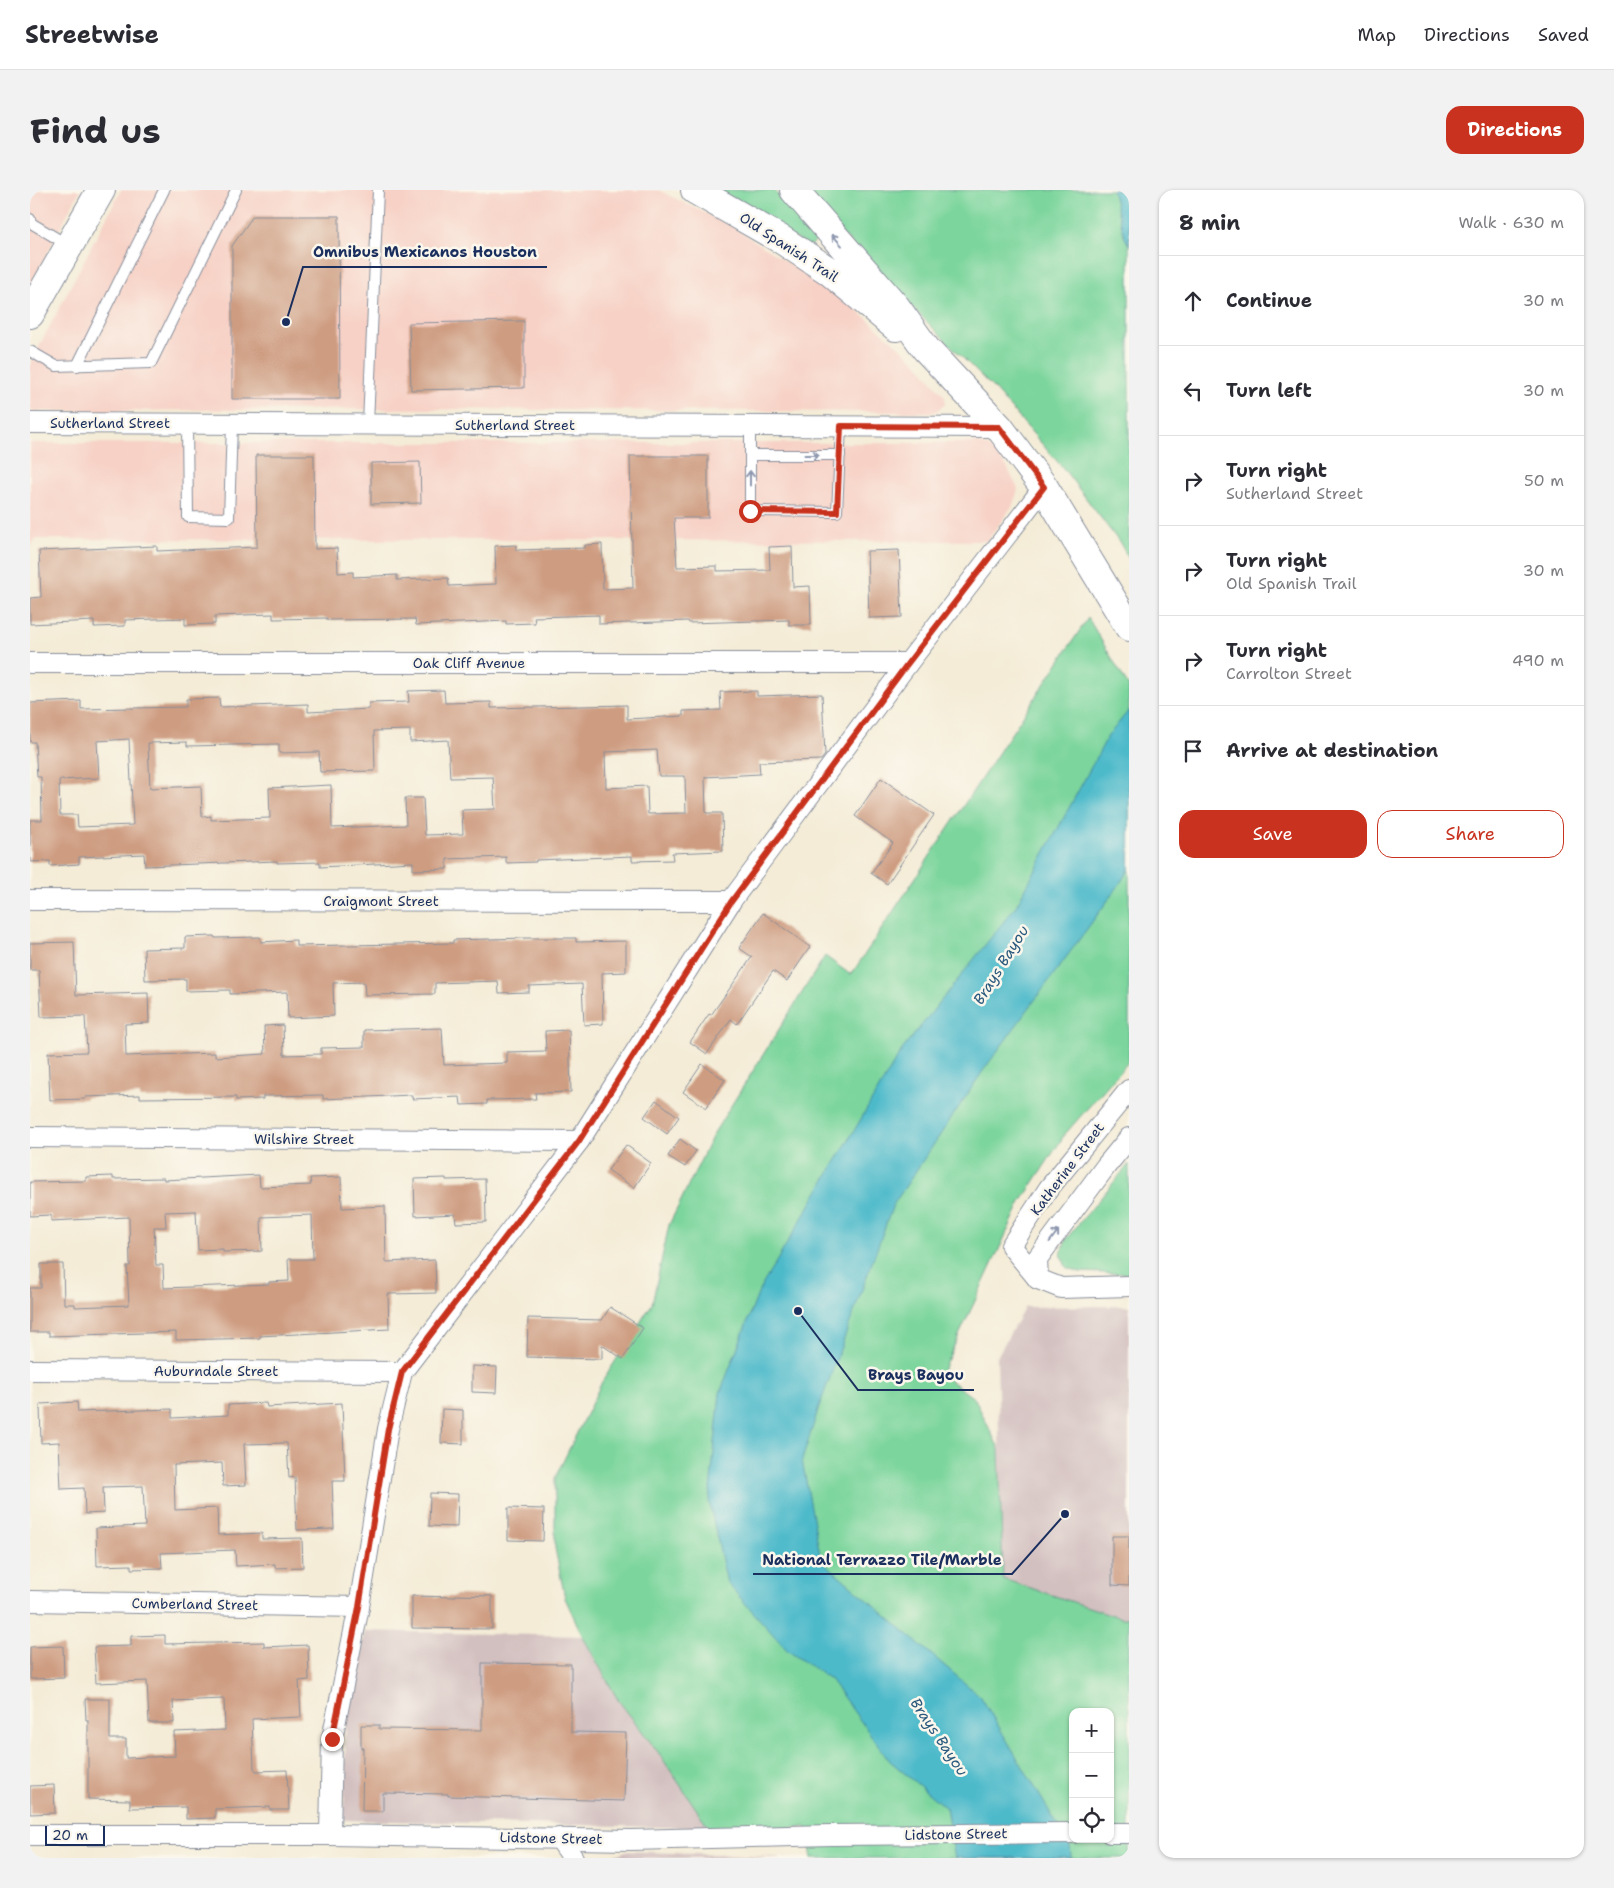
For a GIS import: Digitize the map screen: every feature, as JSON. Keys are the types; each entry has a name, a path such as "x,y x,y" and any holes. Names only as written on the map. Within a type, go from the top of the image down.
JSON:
{"main road":[{"path":"30,314 101,190"},
{"name":"Old Spanish Trail","path":"695,190 782,240 829,271 883,318 926,349"},
{"name":"Old Spanish Trail","path":"794,190 896,307 926,349 999,427 1044,487 1129,627"}],"street":[{"name":"Sutherland Street","path":"30,423 999,427"},
{"path":"330,1835 332,1739 359,1607 388,1429 402,1372 579,1141 731,902 908,663 1044,487"},
{"name":"Oak Cliff Avenue","path":"30,663 908,663"},
{"name":"Craigmont Street","path":"30,900 731,902"},
{"name":"Katherine Street","path":"1038,1279 1011,1246 1049,1188 1129,1090"},
{"name":"Wilshire Street","path":"30,1138 579,1141"},
{"path":"1129,1138 1037,1259 1038,1279 1061,1288 1129,1286"},
{"name":"Auburndale Street","path":"30,1370 402,1372"},
{"name":"Cumberland Street","path":"30,1601 359,1607"},
{"name":"Lidstone Street","path":"30,1835 330,1835 631,1840 831,1835 1069,1833"},
{"path":"1114,1833 1129,1833"},
{"path":"559,1838 573,1858"}],"lane":[{"path":"77,366 164,190"},
{"path":"30,352 56,366 151,363 236,190"},
{"path":"368,424 378,190"},
{"path":"30,222 68,245"},
{"path":"187,423 188,517 229,518 232,424"},
{"path":"750,426 750,511 827,512 837,512 841,426"},
{"path":"750,455 840,455"}],"shaded area":[{"path":"30,190 80,190 30,286"},
{"path":"121,190 658,190 731,226 846,300 918,364 945,397 945,404 935,412 424,409 30,411 30,364"},
{"path":"30,443 978,443 990,448 1007,467 1018,489 1013,505 987,541 34,539 30,547"},
{"path":"1129,1306 1129,1618 1122,1618 1003,1579 997,1357 1025,1307"},
{"path":"365,1631 583,1636 618,1700 658,1752 709,1828 344,1820 346,1720"},
{"path":"626,1851 791,1858 606,1858"}],"green space":[{"path":"712,190 774,190 817,240 810,247"},
{"path":"802,190 1129,190 1129,559 1120,543 1063,468 995,390 883,278"},
{"path":"1088,618 1129,687 1129,1061 1065,1134 1021,1202 941,1374 975,1399 999,1449 1003,1579 1122,1618 1129,1618 1129,1858 812,1858 806,1826 780,1830 709,1828 658,1752 618,1700 583,1637 565,1598 555,1548 555,1478 602,1382 652,1304 669,1225 714,1133 825,956 851,975"},
{"path":"1129,1164 1129,1274 1080,1272 1066,1267 1061,1254 1066,1239"}],"water":[{"path":"1112,190 1129,190 1129,245 1125,238"},
{"path":"1129,710 1129,869 985,1068 893,1205 818,1410 802,1460 821,1560 981,1697 1070,1846 1071,1858 955,1858 946,1808 890,1761 830,1679 788,1651 727,1583 709,1501 720,1393 760,1289 902,1050 1016,906 1108,736"}],"building":[{"path":"253,216 339,216 340,399 232,399 232,246"},
{"path":"524,321 524,388 411,390 409,323"},
{"path":"256,455 314,455 315,549 337,548 338,573 353,572 353,577 397,575 397,580 448,578 449,586 496,584 495,546 516,545 516,550 585,548 585,545 602,544 603,589 633,588 630,456 708,456 708,518 674,518 677,567 717,566 717,571 770,570 769,547 792,546 793,587 810,586 811,625 789,625 789,620 599,624 599,615 534,617 535,623 506,624 506,621 416,625 415,619 273,619 273,614 215,616 215,624 185,625 185,618 125,620 125,626 94,627 94,621 30,624 30,598 41,597 39,551 157,546 157,551 257,547"},
{"path":"420,462 421,503 371,504 371,463"},
{"path":"899,550 902,617 869,618 867,551"},
{"path":"444,690 445,703 491,702 491,708 627,705 627,719 683,716 683,711 721,710 720,692 757,691 757,696 822,694 825,755 821,760 759,762 760,774 705,777 706,813 722,813 723,851 672,853 673,860 632,861 632,856 506,863 506,857 447,859 447,869 413,870 413,862 320,867 320,862 277,863 277,861 145,866 144,854 79,857 79,864 50,866 50,861 30,862 30,820 42,820 41,777 37,777 35,742 30,742 30,703 81,701 81,709 186,707 186,699 219,698 220,707 308,704 308,712 369,709 369,703 409,702 408,691","holes":["410,730 410,742 448,740 450,778 493,777 495,809 462,810 463,834 425,835 423,798 405,798 406,825 332,828 331,785 269,788 270,818 211,820 211,816 202,817 201,786 150,788 148,743 187,742 187,746 279,744 279,753 319,752 320,772 375,771 374,731","129,739 133,825 78,827 77,815 60,815 59,780 99,778 97,741","657,750 659,776 685,776 686,813 648,814 647,786 606,788 605,752"]},
{"path":"881,778 934,815 887,884 871,873 893,843 855,816"},
{"path":"763,913 810,947 787,981 773,971 737,1024 731,1019 707,1054 690,1042 752,957 739,948"},
{"path":"214,936 215,938 260,937 261,942 296,940 296,946 453,943 453,940 527,938 576,938 576,942 626,941 626,972 602,973 603,1024 584,1025 582,984 529,986 529,992 499,993 498,981 435,983 435,994 365,995 364,982 333,983 334,1016 288,1018 287,992 230,994 230,990 186,991 186,979 145,980 144,949 185,948 185,937"},
{"path":"74,942 76,995 148,993 149,1023 125,1024 126,1056 215,1053 215,1057 265,1054 264,1026 283,1025 284,1055 321,1054 321,1048 364,1047 364,1030 442,1028 444,1065 507,1063 507,1052 546,1051 545,1031 569,1030 571,1092 535,1093 536,1099 487,1100 487,1104 461,1105 460,1097 412,1099 412,1095 323,1099 323,1095 263,1096 263,1099 236,1100 236,1097 140,1098 140,1095 50,1100 48,1053 87,1052 85,1016 41,1017 39,970 30,970 30,943"},
{"path":"702,1064 725,1080 706,1108 683,1092"},
{"path":"656,1100 679,1117 667,1134 644,1117"},
{"path":"680,1139 696,1151 685,1167 668,1156"},
{"path":"626,1145 651,1163 634,1188 608,1170"},
{"path":"259,1175 260,1187 311,1185 310,1178 341,1177 342,1208 385,1206 386,1262 435,1260 436,1293 388,1294 389,1329 260,1336 260,1338 176,1340 176,1332 49,1336 49,1332 30,1332 30,1288 41,1288 41,1264 63,1264 64,1304 75,1304 75,1307 129,1305 127,1266 130,1266 129,1217 51,1221 51,1215 30,1216 30,1182 86,1181 86,1177 113,1176 113,1179 164,1178 164,1180","holes":["196,1211 198,1250 223,1249 223,1252 262,1251 261,1217 312,1215 313,1259 288,1259 289,1281 269,1282 269,1284 164,1288 163,1265 156,1265 154,1227 166,1227 165,1212"]},
{"path":"446,1178 446,1180 485,1179 486,1222 456,1223 455,1214 415,1216 414,1179"},
{"path":"610,1307 643,1328 623,1359 602,1345 602,1359 527,1357 528,1318 602,1320"},
{"path":"472,1366 497,1367 496,1393 472,1392"},
{"path":"77,1402 78,1412 172,1409 172,1418 228,1415 228,1405 266,1403 267,1407 342,1403 345,1481 332,1481 334,1529 297,1530 295,1477 289,1478 287,1443 244,1444 246,1485 223,1486 222,1463 174,1465 175,1510 217,1508 218,1535 262,1533 262,1539 302,1538 303,1567 275,1568 275,1564 236,1566 235,1550 161,1553 162,1568 131,1569 131,1565 97,1566 96,1528 145,1526 143,1486 103,1487 104,1513 85,1514 84,1488 61,1489 59,1442 41,1443 40,1404"},
{"path":"442,1409 463,1410 463,1444 441,1443"},
{"path":"430,1493 458,1494 457,1527 429,1526"},
{"path":"508,1508 544,1509 543,1541 508,1540"},
{"path":"1112,1536 1129,1536 1129,1586 1112,1585"},
{"path":"455,1595 492,1596 492,1629 412,1628 412,1596 455,1597"},
{"path":"165,1635 165,1644 264,1642 264,1647 308,1645 309,1680 299,1681 301,1717 252,1719 254,1768 256,1771 287,1770 289,1810 270,1810 270,1807 215,1809 215,1818 186,1819 186,1807 130,1808 130,1800 88,1799 88,1720 86,1720 85,1699 110,1699 110,1739 126,1739 126,1758 175,1756 174,1732 225,1730 224,1699 173,1701 174,1723 149,1723 147,1681 96,1683 94,1647 131,1646 131,1636"},
{"path":"63,1646 64,1678 30,1679 30,1647"},
{"path":"482,1663 571,1664 571,1732 626,1733 624,1801 383,1793 383,1811 362,1811 363,1748 361,1748 361,1725 379,1725 379,1729 482,1730"},
{"path":"54,1785 55,1813 30,1814 30,1786"}],"place":[{"name":"Omnibus Mexicanos Houston","path":"286,322"},
{"name":"Brays Bayou","path":"798,1311"},
{"name":"National Terrazzo Tile/Marble","path":"1065,1514"}],"route":[{"path":"332,1739 359,1607 388,1429 402,1372 579,1141 731,902 908,663 1044,487 999,427 841,426 837,512 750,511"}]}
